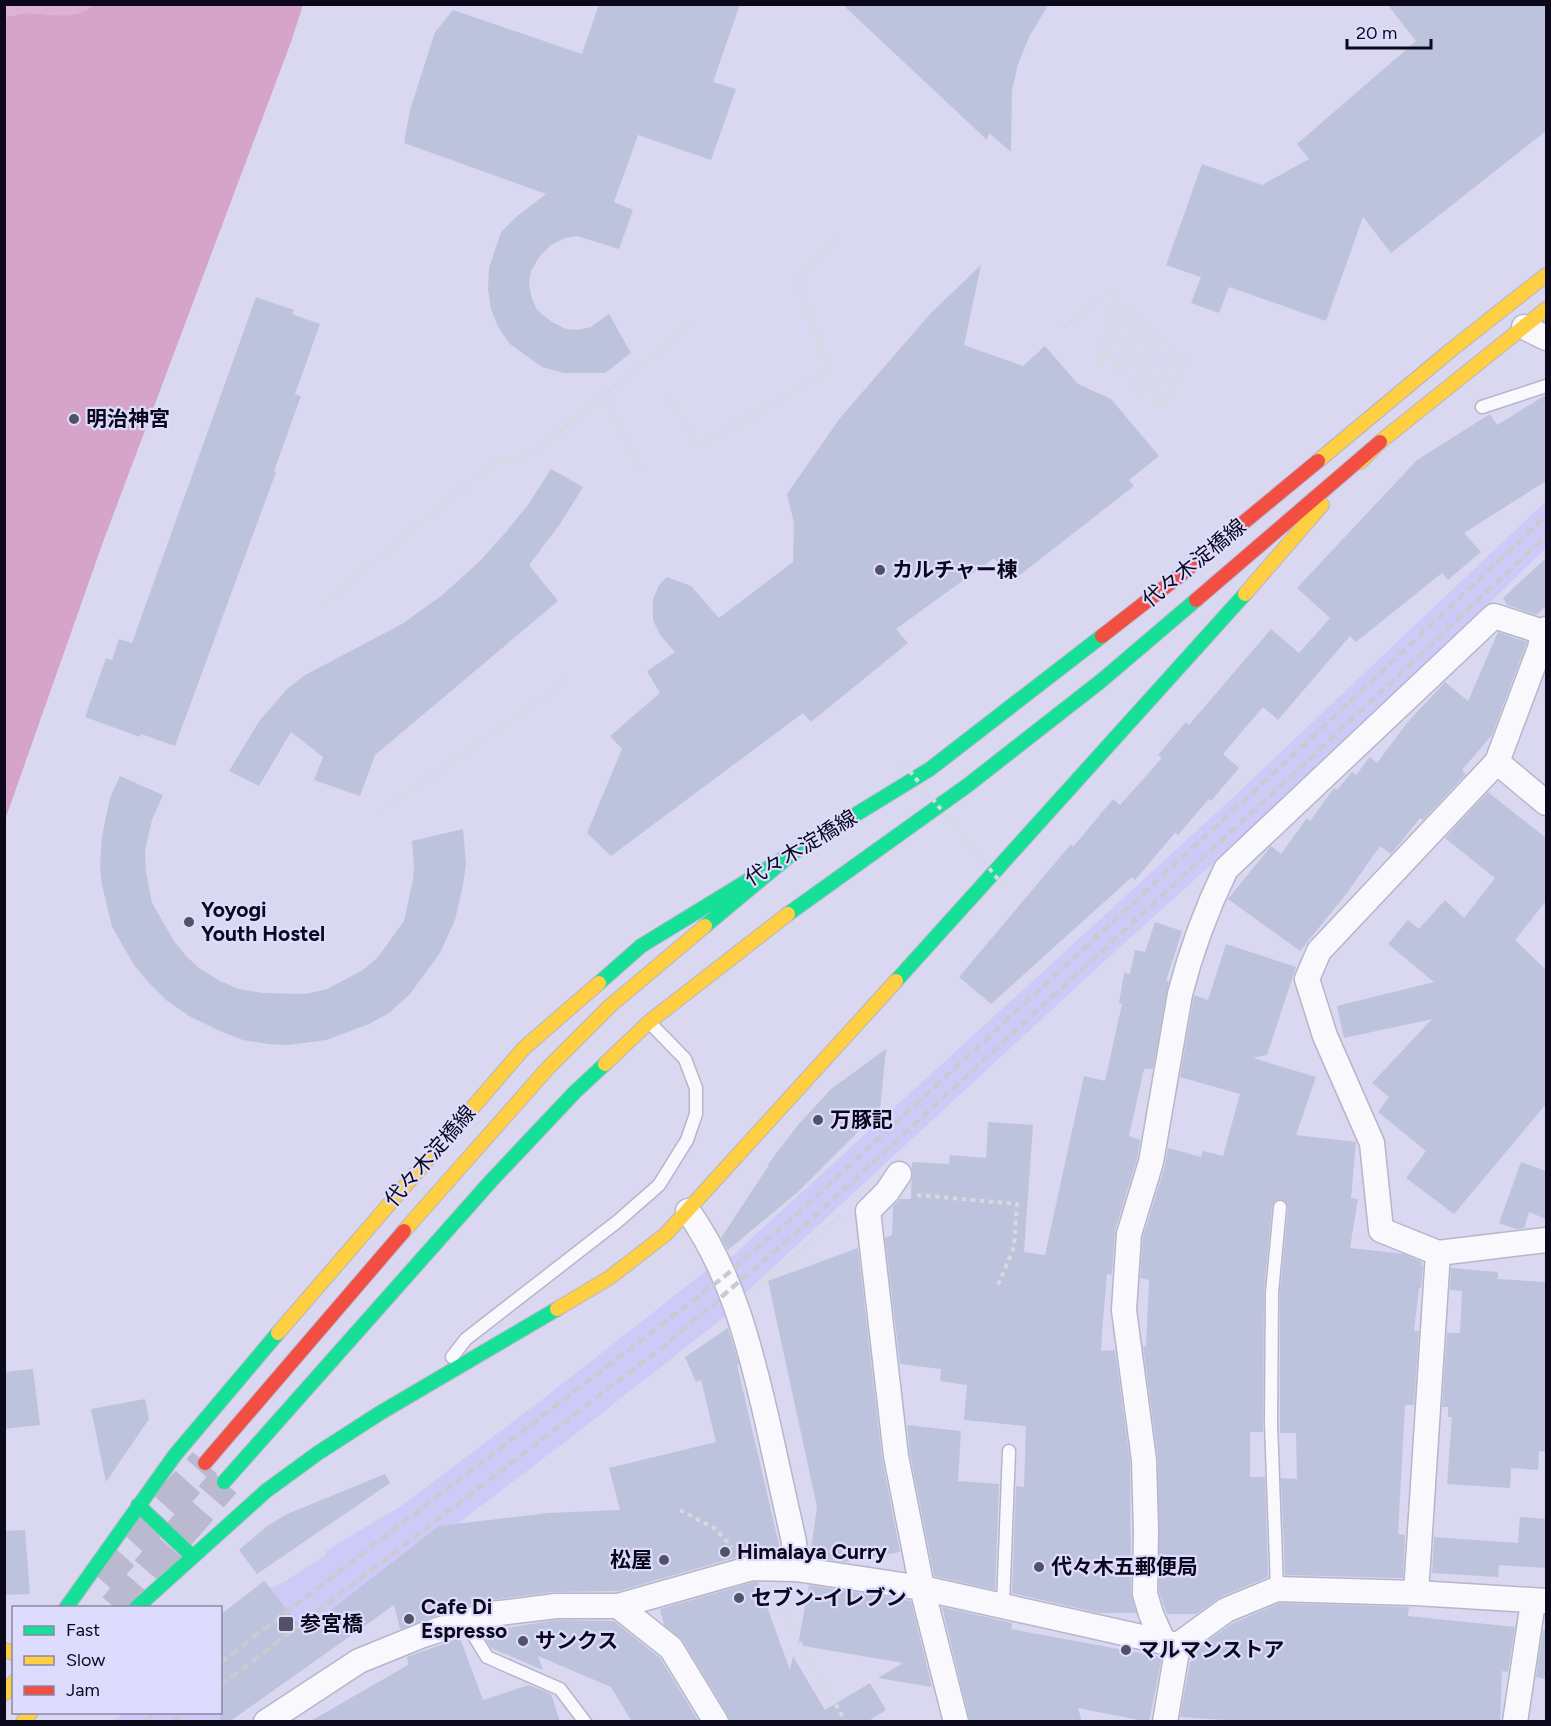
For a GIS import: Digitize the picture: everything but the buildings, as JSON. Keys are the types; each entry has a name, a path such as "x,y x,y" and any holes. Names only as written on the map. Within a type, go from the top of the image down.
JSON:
{"main road":[{"name":"代々木淀橋線","path":"67,1606 175,1455 524,1048 641,946 930,769 1000,717 1174,580 1460,343 1546,275"},
{"path":"224,1482 491,1181 575,1092 649,1022 796,908 968,786 1092,688 1380,442 1546,309"},
{"path":"138,1606 266,1491 318,1453 431,1382 609,1278 666,1234 1198,647 1344,479 1380,442"},
{"path":"205,1463 466,1159 548,1068 610,1006 794,852"},
{"path":"138,1505 192,1556"}],"street":[{"path":"1524,327 1546,338"},
{"path":"1165,1722 1170,1643 1151,1614 1145,1594 1144,1460 1124,1310 1125,1270 1129,1234 1151,1162 1180,994 1191,957 1226,869 1494,616 1545,630 1497,762 1319,951 1307,979 1325,1036 1372,1143 1381,1230 1438,1254 1546,1240"},
{"path":"1497,762 1546,803"},
{"path":"893,1183 868,1211 896,1455 922,1588 956,1722"},
{"path":"688,1211 718,1261 736,1308 755,1370 794,1542 796,1569"},
{"path":"1416,1593 1438,1254"},
{"path":"266,1722 359,1661 465,1621 492,1614 556,1606 618,1606 757,1568 796,1569 922,1588 1170,1643 1226,1610 1278,1589 1416,1593 1540,1601 1515,1722"},
{"path":"618,1606 671,1648 716,1722"}],"lane":[{"path":"1482,407 1546,386"},
{"path":"431,1382 466,1339 609,1228 658,1185 687,1140 696,1114 696,1088 685,1059 649,1022"},
{"path":"1278,1589 1271,1388 1272,1293 1280,1207"},
{"path":"1003,1605 1009,1451"},
{"path":"465,1621 487,1657 560,1689 585,1722"}],"path":[{"path":"667,396 698,446 830,372 797,280 838,235"},
{"path":"1063,328 1110,292 1118,298 1098,357 1104,363 1126,304 1136,314 1118,368 1124,373 1143,321 1154,330 1135,385 1141,391 1160,338 1172,348 1153,401 1158,406 1172,391 1186,353"},
{"path":"322,605 495,462 532,454 693,322"},
{"path":"602,396 641,471"},
{"path":"380,812 568,680"},
{"path":"904,764 1006,889"},
{"path":"893,1183 1017,1204 1014,1247 998,1285"},
{"path":"736,1308 848,1210 868,1211"},
{"path":"680,1510 714,1528 757,1568 846,1722"}],"shaded area":[{"name":"明治神宮","path":"95,4 303,5 103,542 5,820 5,17 29,13 72,15 81,13"},
{"path":"5,5 95,5 72,15 29,13 5,17"},
{"path":"1546,501 1546,548 1394,696 743,1295 729,1259 1228,802"},
{"path":"712,1266 729,1313 573,1436 404,1564 229,1721 111,1722 123,1714 222,1714 222,1614 265,1581 270,1588 284,1582 326,1555 326,1551 397,1509 552,1392"}],"tunnel":[{"path":"100,1579 205,1463"},
{"path":"117,1606 224,1482"}],"railway":[{"path":"222,1661 725,1276 795,1216 1305,744 1546,516"},
{"path":"222,1684 664,1346 803,1227 1314,755 1546,536"},
{"path":"145,1722 154,1714"},
{"path":"173,1722 183,1714"}],"traffic: fast":[{"path":"896,981 1245,594"},
{"path":"788,914 968,785 1101,681 1196,600"},
{"path":"599,983 641,946 930,769 1102,636"},
{"path":"705,926 794,852"},
{"path":"224,1482 491,1181 575,1092 605,1064"},
{"path":"138,1606 266,1491 318,1453 380,1413 557,1309"},
{"path":"67,1606 175,1455 278,1333"},
{"path":"138,1505 192,1556"}],"traffic: slow":[{"path":"1318,461 1451,350 1546,275"},
{"path":"1360,462 1380,442 1546,309"},
{"path":"1245,594 1322,505"},
{"path":"605,1064 649,1022 788,914"},
{"path":"404,1231 548,1068 610,1006 705,926"},
{"path":"557,1309 609,1278 666,1234 896,981"},
{"path":"278,1333 524,1048 599,983"},
{"path":"4,1650 12,1652"},
{"path":"4,1694 12,1684"},
{"path":"23,1722 29,1714"}],"traffic: jam":[{"path":"1196,600 1380,442"},
{"path":"1102,636 1174,580 1318,461"},
{"path":"205,1463 404,1231"}],"place":[{"name":"明治神宮","path":"74,419"},
{"name":"カルチャー棟","path":"880,570"},
{"name":"Yoyogi Youth Hostel","path":"189,922"},
{"name":"万豚記","path":"818,1120"},
{"name":"Himalaya Curry","path":"725,1552"},
{"name":"松屋","path":"664,1560"},
{"name":"代々木五郵便局","path":"1039,1567"},
{"name":"セブン-イレブン","path":"739,1598"},
{"name":"Cafe Di Espresso","path":"409,1619"},
{"name":"参宮橋","path":"286,1624"},
{"name":"サンクス","path":"523,1641"},
{"name":"マルマンストア","path":"1126,1650"}]}
